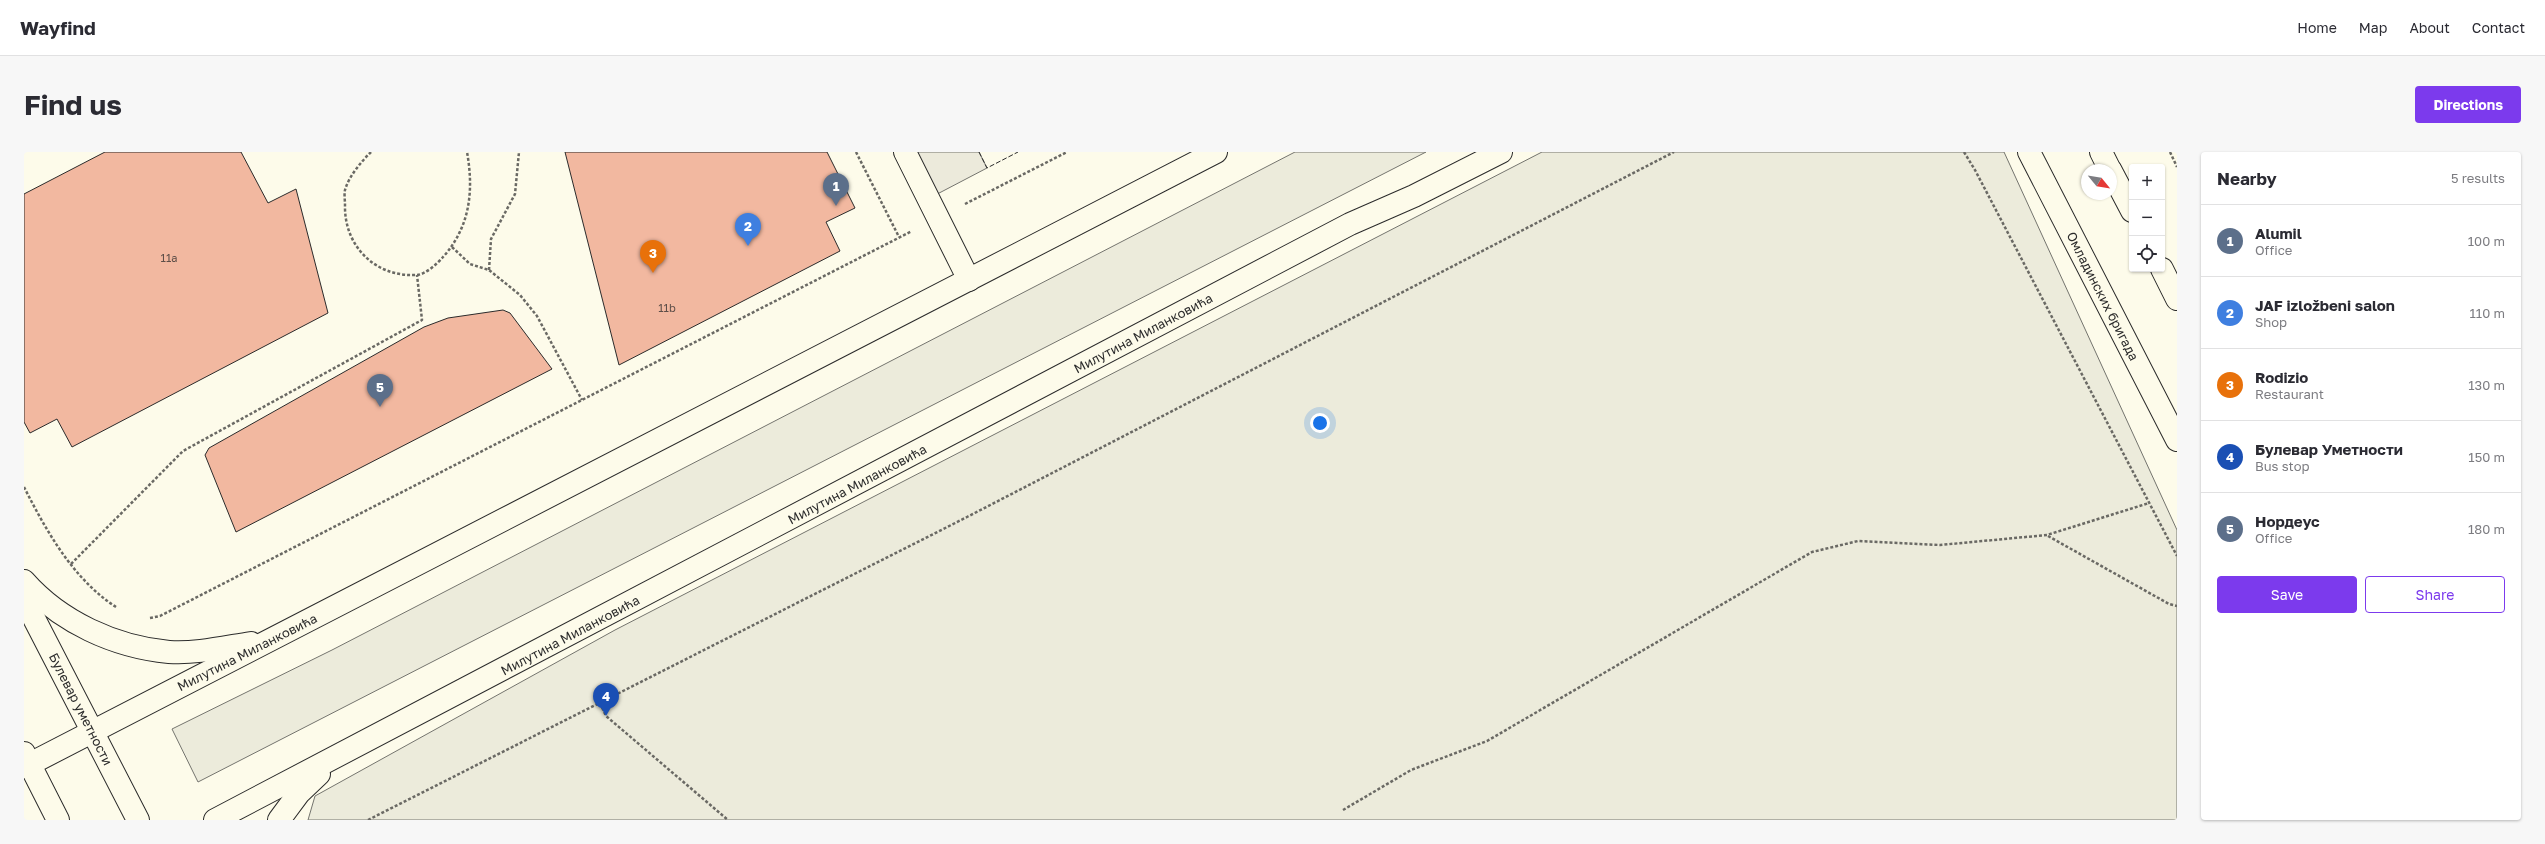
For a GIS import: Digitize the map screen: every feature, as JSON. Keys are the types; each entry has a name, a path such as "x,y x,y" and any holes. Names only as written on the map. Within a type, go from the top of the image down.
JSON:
{"street":[{"path":"904,152 969,280"},
{"name":"Милутина Миланковића","path":"26,761 93,732 1216,152"},
{"name":"Милутина Миланковића","path":"215,820 1350,224 1414,196 1501,152"},
{"name":"Омладинских бригада","path":"2029,152 2177,440"},
{"path":"2101,152 2107,164"},
{"path":"2117,182 2129,205"},
{"path":"2164,272 2177,299"},
{"path":"24,581 59,612 96,634 130,646 170,652 268,641"},
{"name":"Булевар уметности","path":"24,599 138,820"},
{"path":"279,820 299,794 333,759"},
{"path":"26,761 58,820"}],"path":[{"path":"371,152 360,164 346,190 345,221 353,243 370,261 390,272 417,275 436,265 452,247 464,225 470,201 471,174 467,152"},
{"path":"489,270 491,239 515,194 519,152"},
{"path":"856,152 899,238"},
{"path":"146,620 160,616 1067,152"},
{"path":"368,820 967,517 1674,152"},
{"path":"1964,152 1975,170 2177,556"},
{"path":"2170,152 2177,167"},
{"path":"452,247 470,264 489,270 520,295 538,316 582,400"},
{"path":"71,564 183,451 422,320 417,275"},
{"path":"24,487 80,578 117,608"},
{"path":"1343,810 1411,770 1487,741 1812,552 1858,541 1940,545 2048,535 2149,503"},
{"path":"2048,535 2169,604 2177,606"},
{"path":"600,703 606,716 728,820"}],"shaded area":[{"path":"896,152 979,152 987,168 922,202"},
{"path":"1295,152 1426,152 198,782 172,729 332,650"},
{"path":"1542,152 2004,152 2177,530 2177,820 308,820 315,796 615,630"}],"building":[{"path":"105,152 241,152 268,203 296,189 328,313 72,447 57,419 30,433 24,422 24,194"},
{"path":"565,152 827,152 855,208 826,222 840,251 619,365"},
{"path":"503,310 510,313 552,369 236,532 205,455 209,448 424,327 448,318"}],"fence":[{"path":"979,152 987,168 1018,152"}],"place":[{"name":"Alumil","path":"836,206"},
{"name":"JAF izložbeni salon","path":"748,246"},
{"name":"Rodizio","path":"653,273"},
{"name":"Нордеус","path":"380,407"},
{"name":"Булевар Уметности","path":"606,716"}]}
